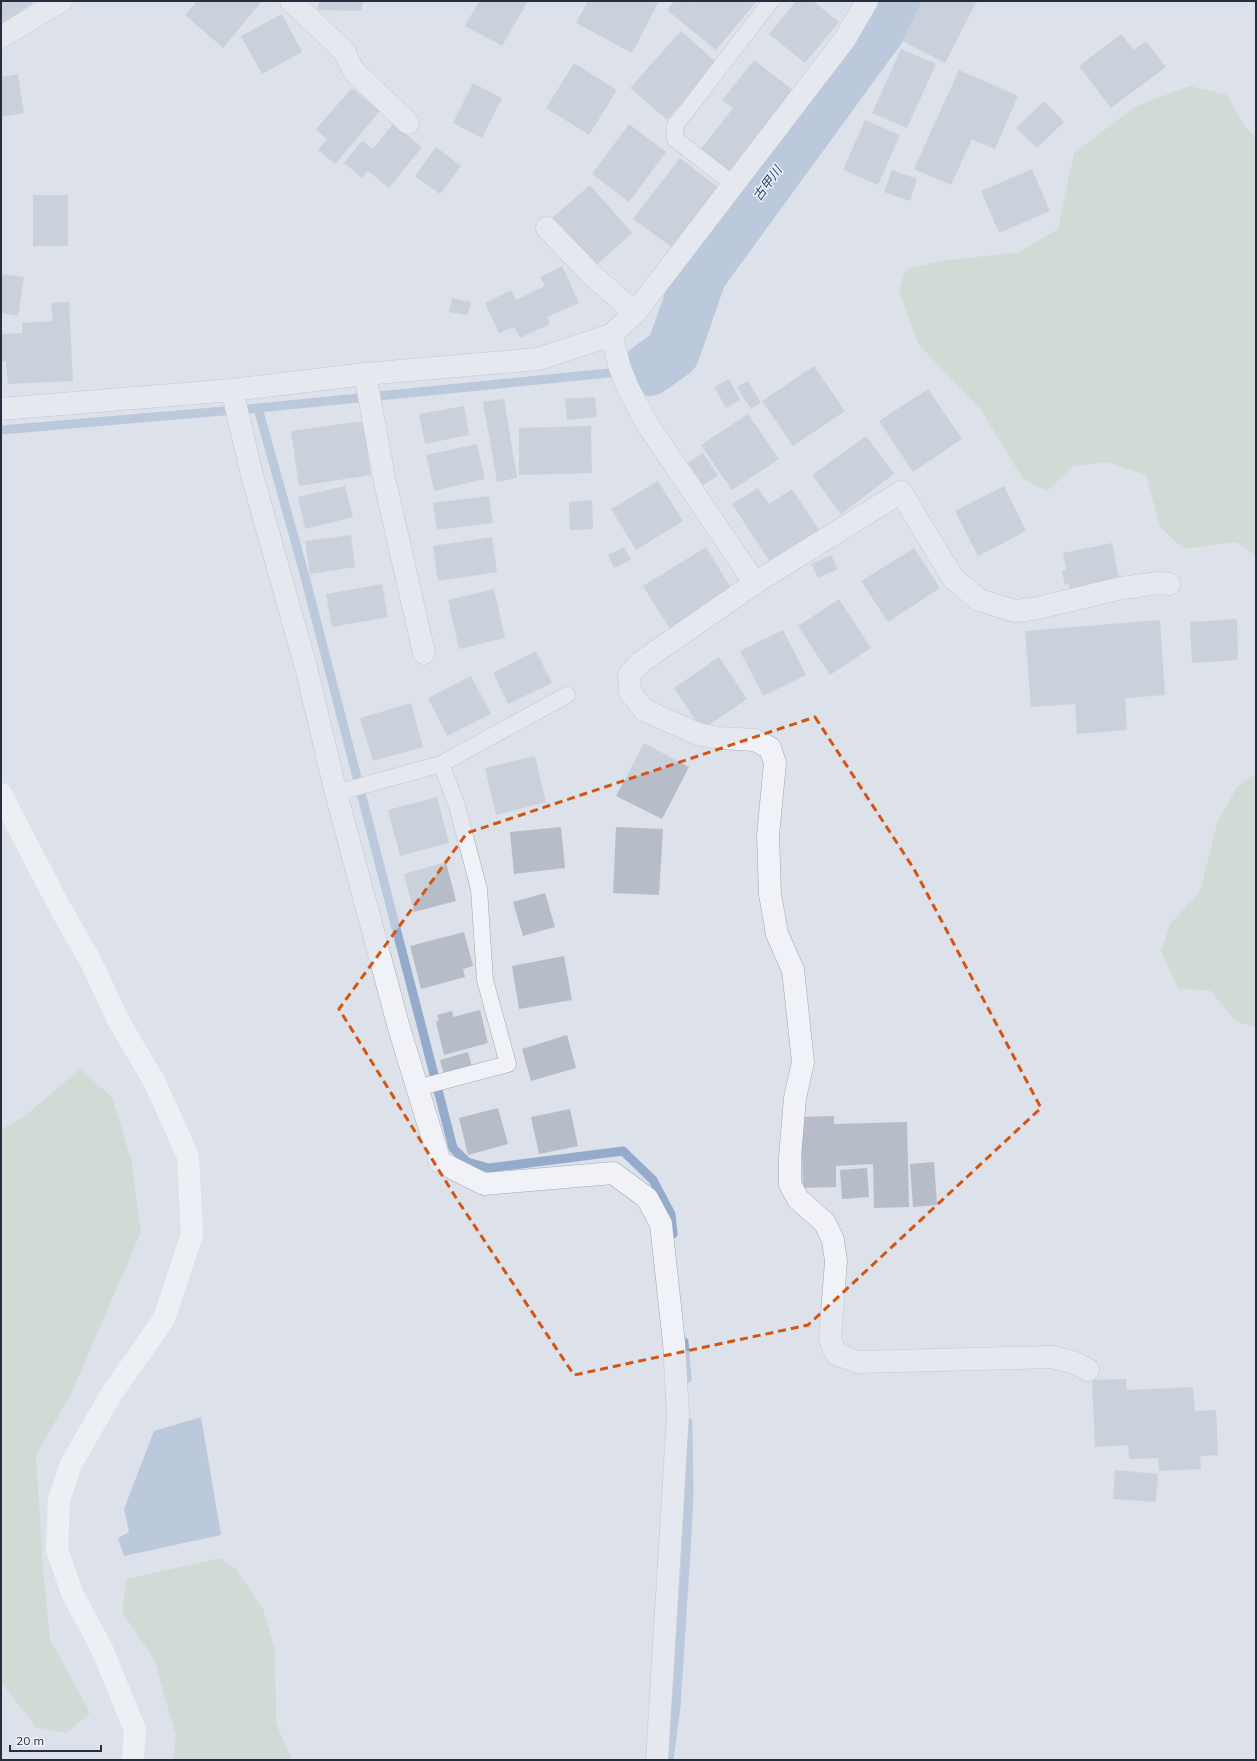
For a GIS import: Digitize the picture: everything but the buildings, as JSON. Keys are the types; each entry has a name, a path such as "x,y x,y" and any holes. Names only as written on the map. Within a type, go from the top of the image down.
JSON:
{"street":[{"path":"1,37 61,1"},
{"path":"291,1 344,51 354,70 408,123"},
{"path":"1,408 232,390 365,374 538,358 611,335 635,313 845,38 867,1"},
{"path":"547,228 590,273 635,313"},
{"path":"611,335 620,368 628,388 648,424 755,582"},
{"path":"365,374 384,478 424,653"},
{"path":"232,390 252,475 307,671 336,793 399,1028 440,1162 484,1184 613,1173 647,1198 660,1224 674,1342 678,1414 657,1760"},
{"path":"1088,1370 1073,1362 1052,1357 858,1362 836,1354 830,1339 836,1261 833,1240 825,1223 798,1199 790,1184 790,1157 795,1098 803,1062 793,970 777,934 770,894 768,835 775,763 770,748 755,740 718,738 698,734 644,710 630,692 629,675 641,662 755,582 901,492 953,578 979,600 1015,611 1033,609 1122,588 1158,583 1169,584"},
{"path":"1,794 58,904 91,962 119,1022 154,1081 188,1156 192,1234 164,1319 112,1393 71,1464 59,1500 57,1549 72,1593 102,1649 135,1730 133,1760"}],"lane":[{"path":"733,184 675,139 675,126 771,1"},
{"path":"336,793 428,770 567,695"},
{"path":"417,1088 508,1064 485,980 479,890 457,806 441,764"}],"highlighted area":[{"path":"815,717 914,869 1041,1108 808,1325 574,1375 458,1201 339,1009 467,833"}],"green space":[{"path":"1190,86 1227,95 1245,127 1256,137 1256,556 1236,542 1184,549 1160,527 1146,475 1107,462 1074,466 1047,491 1023,479 981,410 918,344 899,290 906,269 942,261 1019,252 1058,229 1074,153 1136,106"},
{"path":"1256,773 1256,1027 1236,1022 1211,991 1178,988 1161,951 1170,924 1200,892 1217,823 1237,787"},
{"path":"80,1069 112,1097 131,1159 141,1232 71,1394 36,1455 43,1568 50,1639 90,1713 67,1733 36,1727 1,1682 1,1130 26,1115"},
{"path":"220,1558 235,1568 263,1609 275,1650 276,1723 292,1760 173,1760 176,1736 154,1659 122,1612 127,1579"}],"water":[{"path":"201,1417 221,1535 124,1556 118,1538 129,1532 124,1509 154,1431"}],"waterway":[{"name":"古甲川","path":"649,369 673,352 700,274 899,1"},
{"path":"1,430 258,408 649,369"},
{"path":"258,408 304,573 453,1148 467,1162 489,1168 623,1151 653,1180 671,1214 673,1234"},
{"path":"684,1342 687,1379"},
{"path":"669,1760 676,1707 686,1552 689,1495 688,1422"}]}
